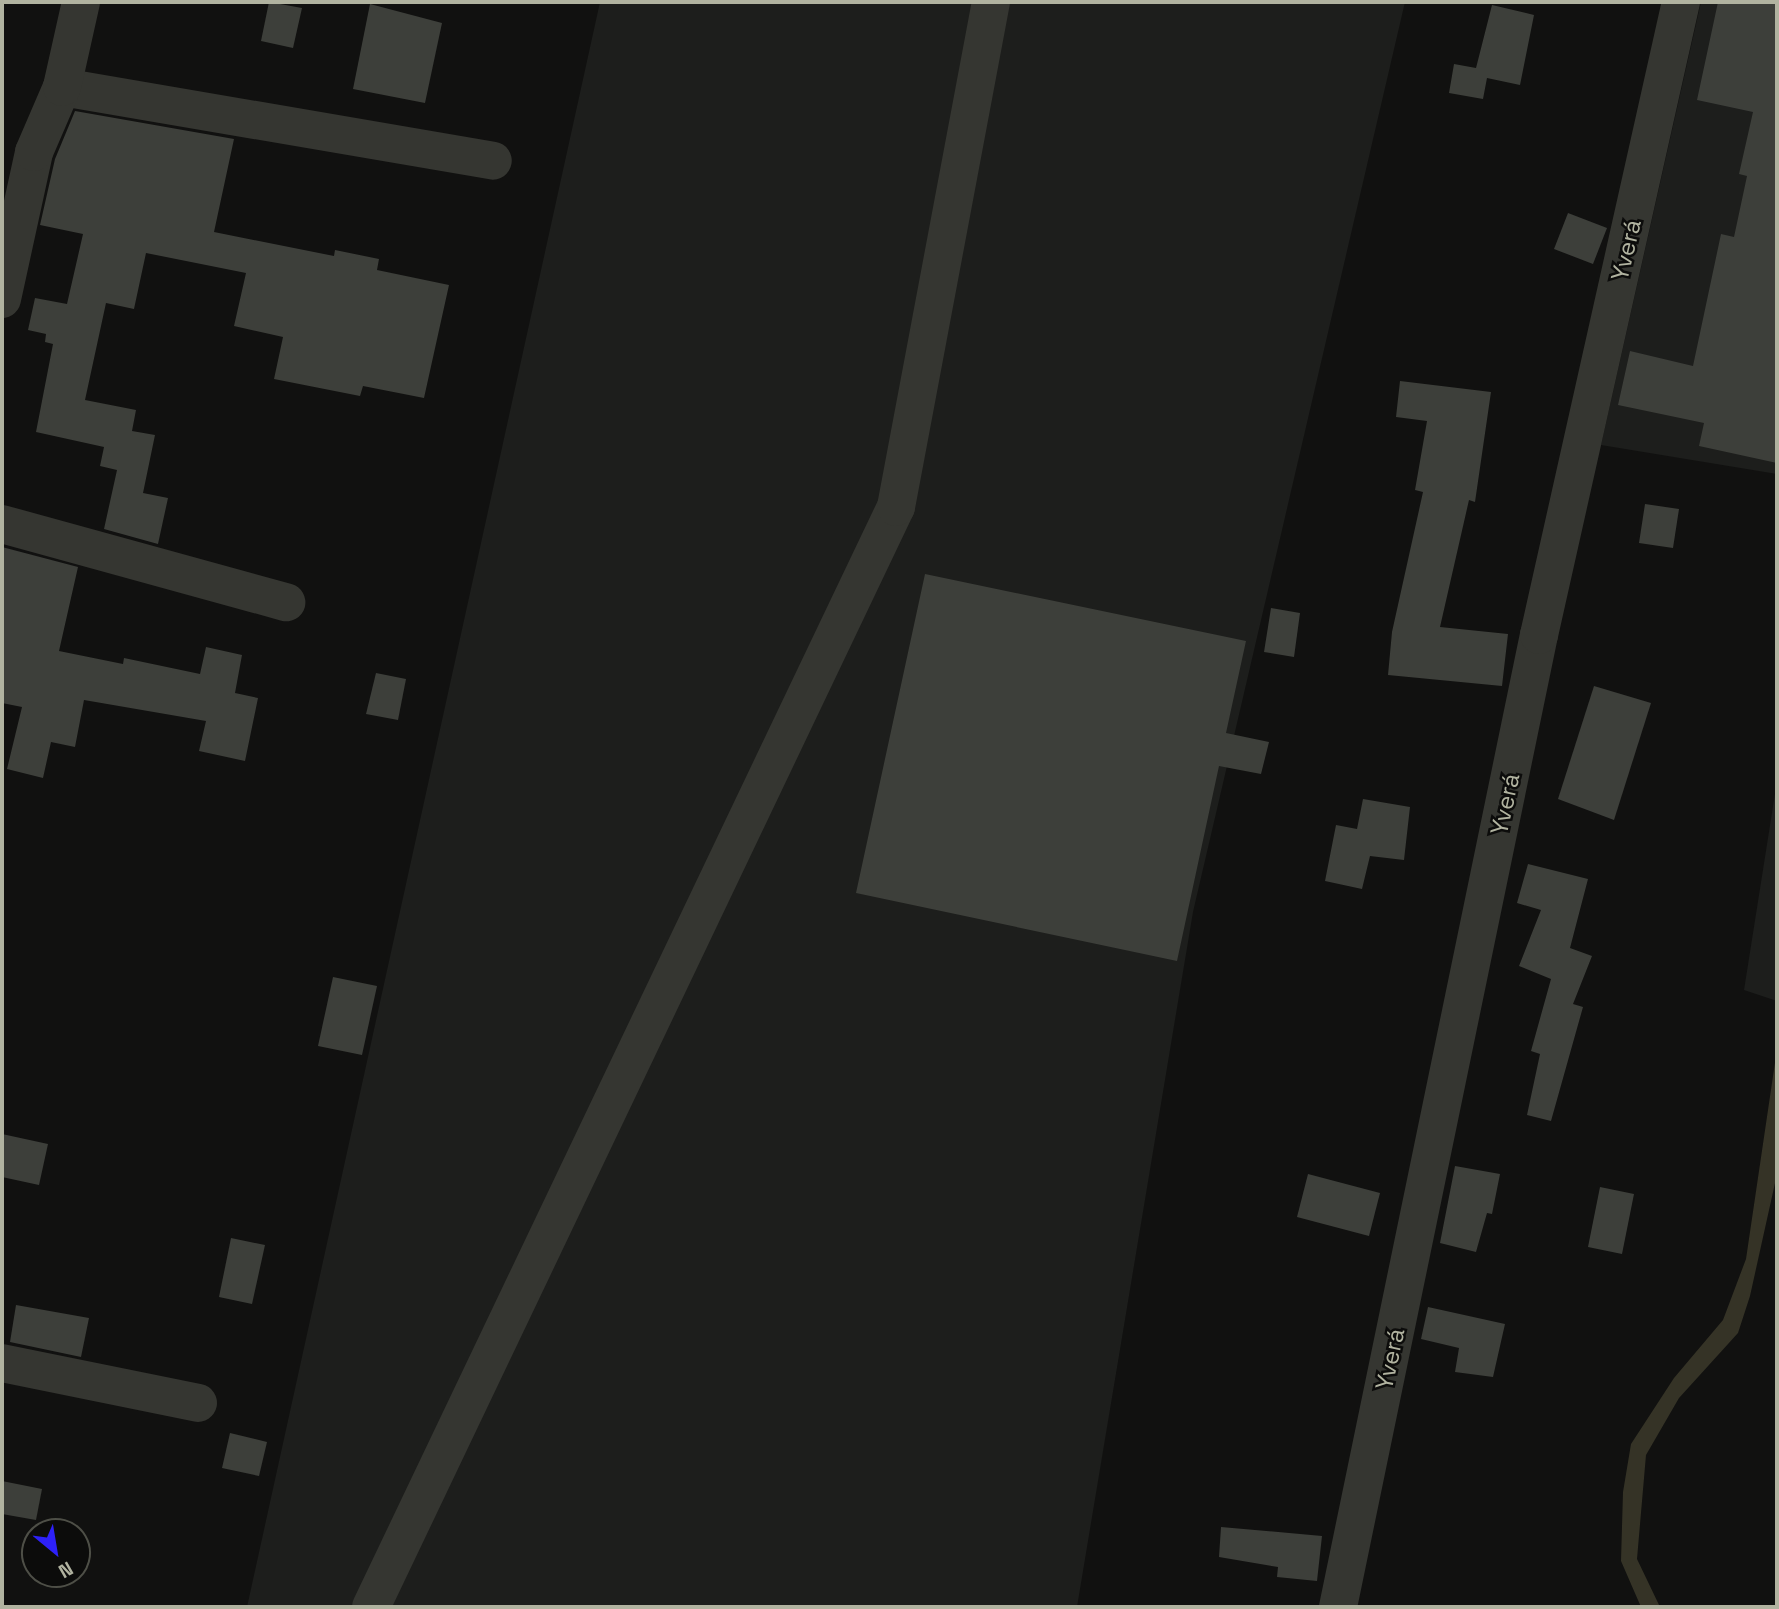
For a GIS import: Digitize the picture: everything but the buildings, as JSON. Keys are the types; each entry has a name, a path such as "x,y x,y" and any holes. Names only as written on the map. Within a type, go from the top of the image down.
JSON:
{"street":[{"path":"2,299 18,148 62,87 81,2"},
{"path":"371,1607 896,507 991,2"},
{"name":"Yverá","path":"1338,1607 1539,635 1681,2"},
{"path":"62,87 493,160"},
{"path":"2,524 286,602"},
{"path":"2,1363 198,1402"}],"shaded area":[{"path":"600,2 1405,2 1193,912 1077,1607 247,1607"},
{"path":"1701,2 1777,2 1777,474 1601,445"},
{"path":"1777,781 1777,1001 1744,990"},
{"path":"1777,1049 1777,1174 1750,1296 1738,1333 1679,1398 1646,1455 1637,1559 1660,1607 1641,1607 1621,1561 1623,1492 1631,1444 1674,1378 1723,1320 1746,1259"}]}
